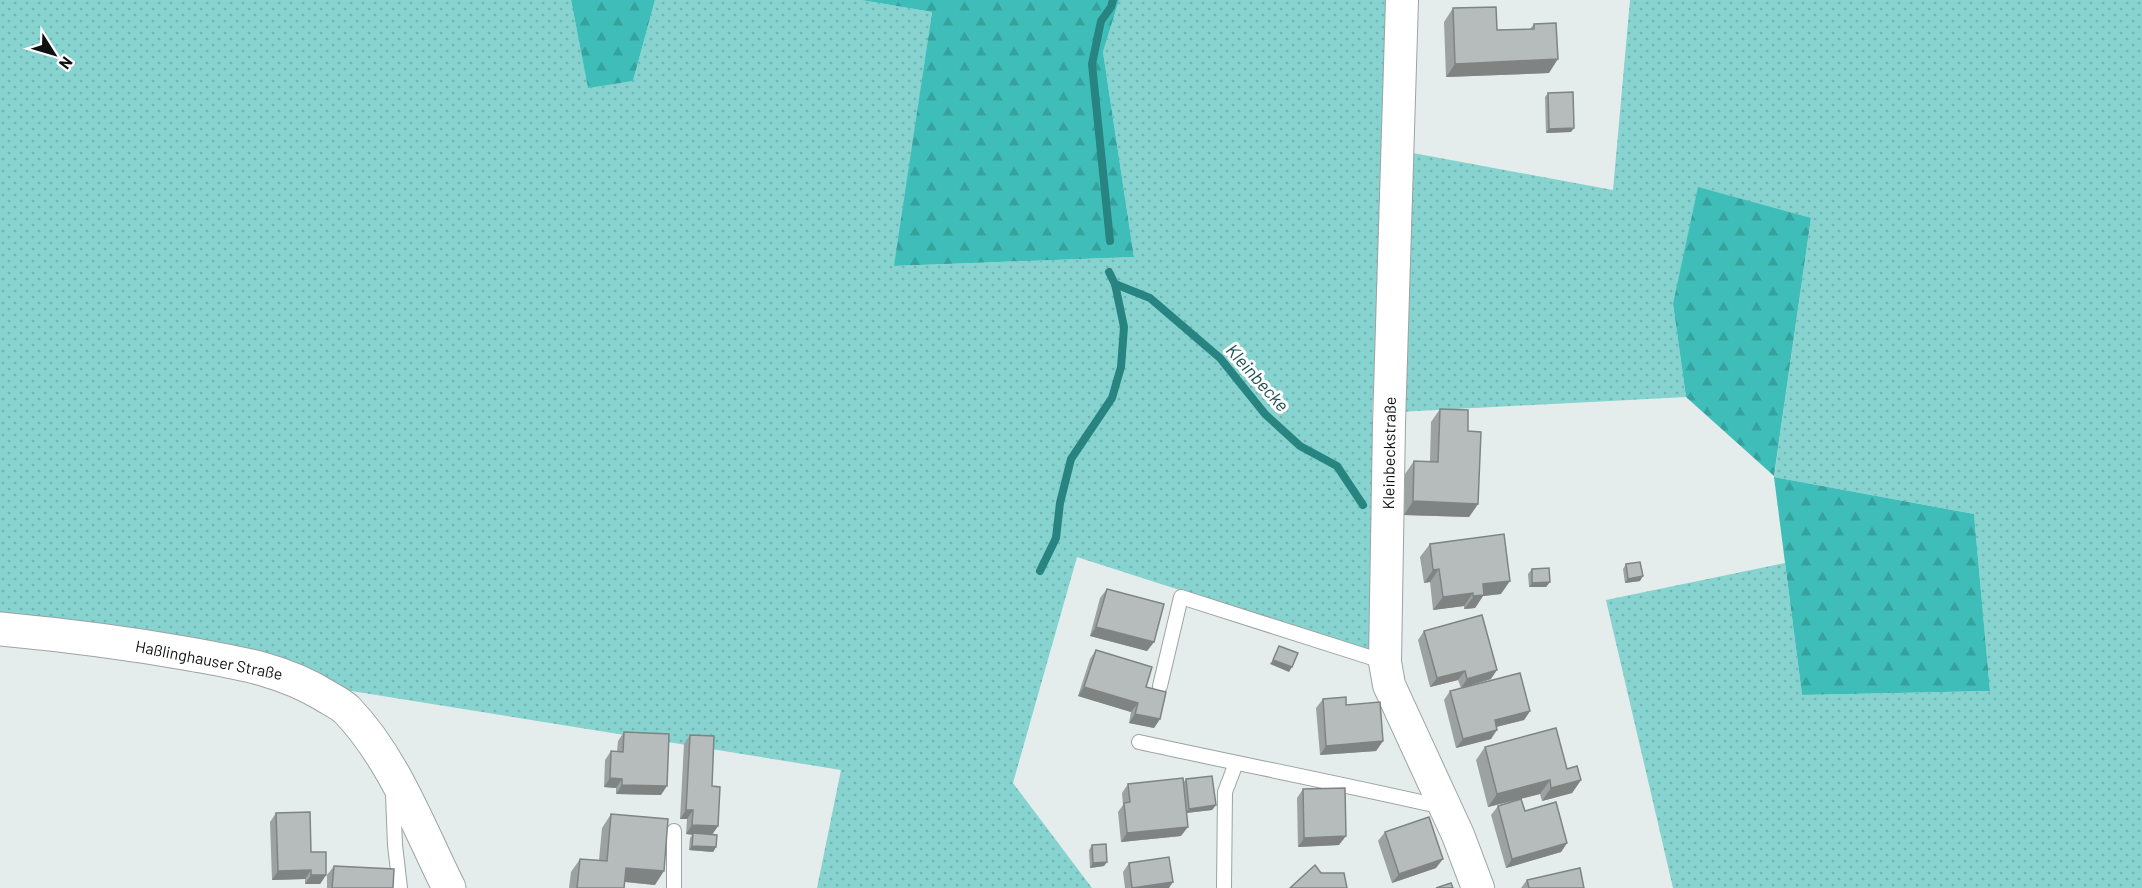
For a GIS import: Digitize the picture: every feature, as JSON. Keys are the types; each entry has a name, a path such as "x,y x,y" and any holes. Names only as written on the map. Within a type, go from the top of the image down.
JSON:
{"main road":[{"name":"Haßlinghauser Straße","path":"0,628 132,645 249,665 287,675 345,708 370,735 393,774 449,888"}],"street":[{"name":"Kleinbeckstraße","path":"1401,0 1385,662 1389,686 1445,808 1478,888"}],"lane":[{"path":"1160,686 1181,597 1385,662"},
{"path":"1138,742 1353,786 1445,808"},
{"path":"1224,888 1226,792 1236,763"},
{"path":"393,774 395,845 400,888"},
{"path":"674,831 674,888"}],"shaded area":[{"path":"0,0 571,0 588,87 633,81 655,0 861,0 932,12 895,266 1134,257 1103,52 1119,0 1389,0 1388,151 1372,411 1378,654 1077,557 1013,783 1092,888 817,888 841,770 345,690 44,620 0,613"},
{"path":"1630,0 2142,0 2142,888 1673,888 1606,600 1785,563 1802,695 1990,691 1974,514 1774,477 1811,218 1673,304 1686,397 1399,412 1413,153 1613,190"}],"green space":[{"path":"571,0 655,0 633,81 588,88"},
{"path":"861,0 1119,0 1103,52 1134,257 894,266 932,12"},
{"path":"1698,187 1811,218 1774,476 1686,397 1673,304"},
{"path":"1774,477 1974,514 1990,691 1802,695"}],"building":[{"path":"1496,7 1497,30 1534,29 1534,24 1556,23 1558,59 1455,64 1453,8"},
{"path":"1573,92 1574,128 1549,129 1548,93"},
{"path":"1440,409 1468,410 1468,431 1481,432 1478,504 1413,501 1414,461 1438,462"},
{"path":"1504,534 1510,581 1483,584 1484,595 1473,596 1473,593 1443,597 1439,569 1433,570 1430,544"},
{"path":"1640,562 1643,576 1628,579 1626,564"},
{"path":"1549,568 1550,582 1532,583 1532,569"},
{"path":"1107,589 1164,604 1154,642 1096,627"},
{"path":"1482,615 1497,670 1467,679 1465,671 1437,678 1424,631"},
{"path":"1279,646 1298,653 1292,667 1273,660"},
{"path":"1096,650 1152,667 1146,687 1166,692 1160,719 1135,714 1138,703 1084,687"},
{"path":"1520,673 1530,711 1495,720 1497,730 1463,739 1450,691"},
{"path":"1346,697 1346,705 1380,702 1383,741 1326,746 1323,699"},
{"path":"1556,728 1567,769 1577,766 1581,780 1551,788 1550,780 1497,794 1485,747"},
{"path":"624,732 669,734 667,786 622,785 622,779 610,778 611,751 623,752"},
{"path":"690,735 714,736 712,786 720,787 718,826 692,825 693,810 686,810"},
{"path":"1212,776 1216,805 1189,809 1186,779"},
{"path":"1183,778 1188,827 1127,833 1124,803 1130,802 1128,784"},
{"path":"1345,788 1346,836 1304,838 1303,789"},
{"path":"1521,799 1525,811 1556,802 1567,843 1512,859 1498,806"},
{"path":"310,812 311,852 326,852 326,875 311,875 311,870 278,871 276,813"},
{"path":"611,814 668,819 664,871 626,868 624,888 577,888 580,859 607,861"},
{"path":"1429,817 1443,859 1399,874 1385,832"},
{"path":"693,833 717,835 716,847 692,846"},
{"path":"1106,844 1107,862 1093,863 1092,845"},
{"path":"1169,857 1173,882 1132,888 1129,863"},
{"path":"1315,865 1321,873 1344,873 1347,888 1290,888"},
{"path":"334,866 394,869 393,888 332,888"},
{"path":"1580,868 1584,888 1529,888 1527,880"},
{"path":"1451,883 1453,888 1436,888"}],"waterway":[{"name":"Kleinbecke","path":"1110,241 1092,64 1101,21 1113,0"},
{"name":"Kleinbecke","path":"1040,571 1056,538 1060,503 1071,459 1112,398 1121,367 1124,327 1115,284 1109,272"},
{"name":"Kleinbecke","path":"1115,284 1150,298 1220,358 1265,414 1300,446 1337,466 1363,505"}]}
